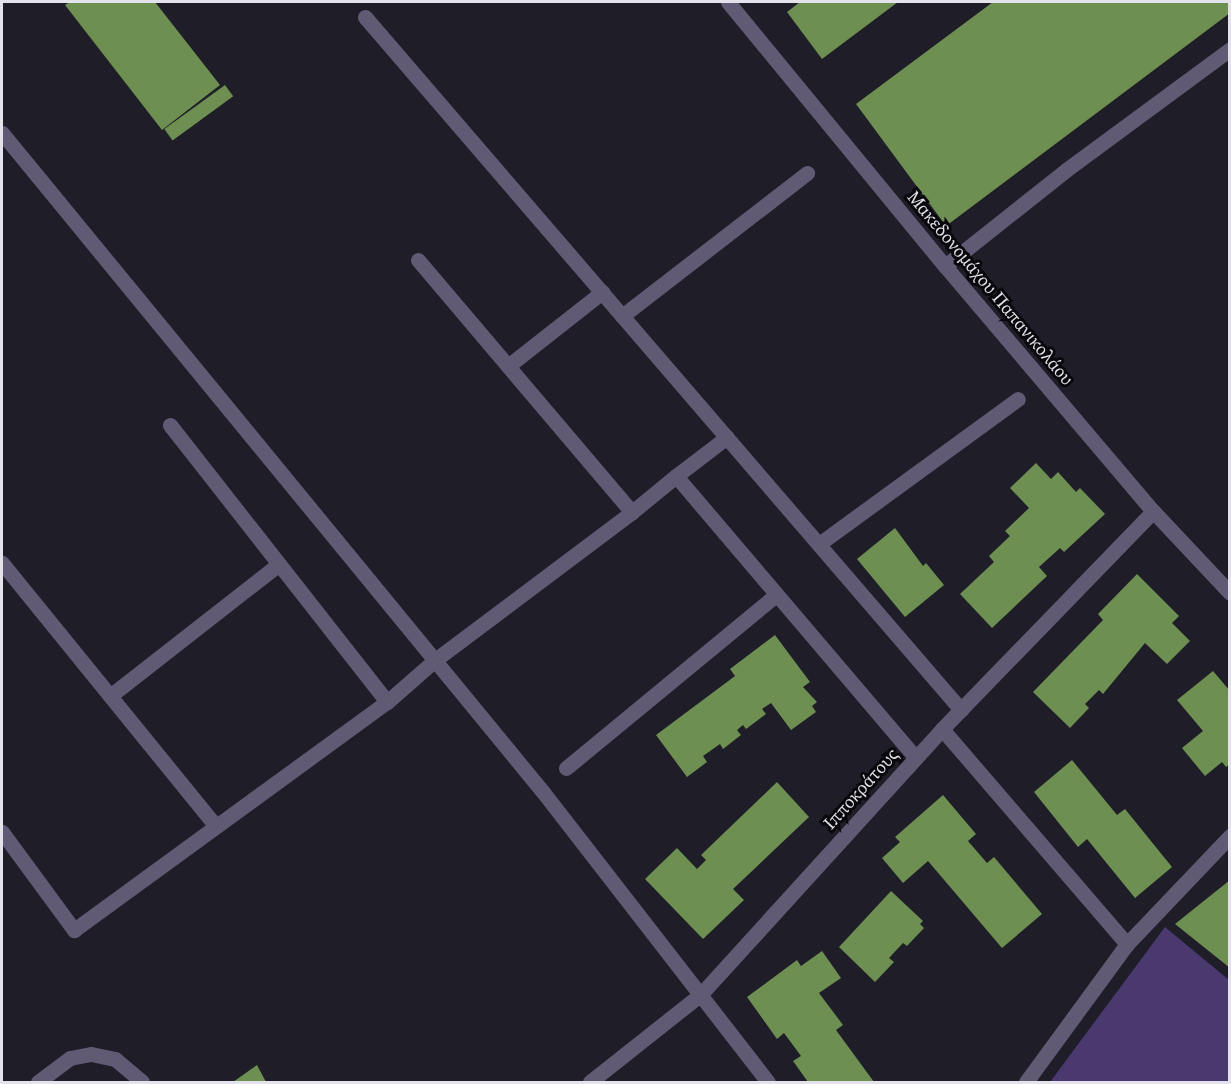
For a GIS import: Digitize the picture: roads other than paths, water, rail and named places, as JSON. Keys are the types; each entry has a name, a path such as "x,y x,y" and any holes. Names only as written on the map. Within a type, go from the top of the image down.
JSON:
{"street":[{"name":"Μακεδονομάχου Παπανικολάου","path":"728,2 945,267 1153,511 1230,593"},
{"path":"365,17 961,710"},
{"path":"945,267 1066,170 1230,49"},
{"path":"2,133 435,660 701,994 768,1083"},
{"path":"622,316 807,173"},
{"path":"418,260 632,512"},
{"path":"508,366 602,292"},
{"path":"819,544 1018,399"},
{"path":"170,425 387,702"},
{"path":"2,832 74,930 387,702 435,660 632,512 727,437"},
{"path":"676,476 916,758"},
{"name":"Ιπποκράτους","path":"590,1083 701,994 942,729 1153,511"},
{"path":"2,563 216,826"},
{"path":"110,696 279,564"},
{"path":"566,768 776,595"},
{"path":"942,729 1128,944"},
{"path":"1026,1083 1128,944 1230,836"},
{"path":"38,1083 70,1058 91,1054 115,1059 142,1083"}]}
